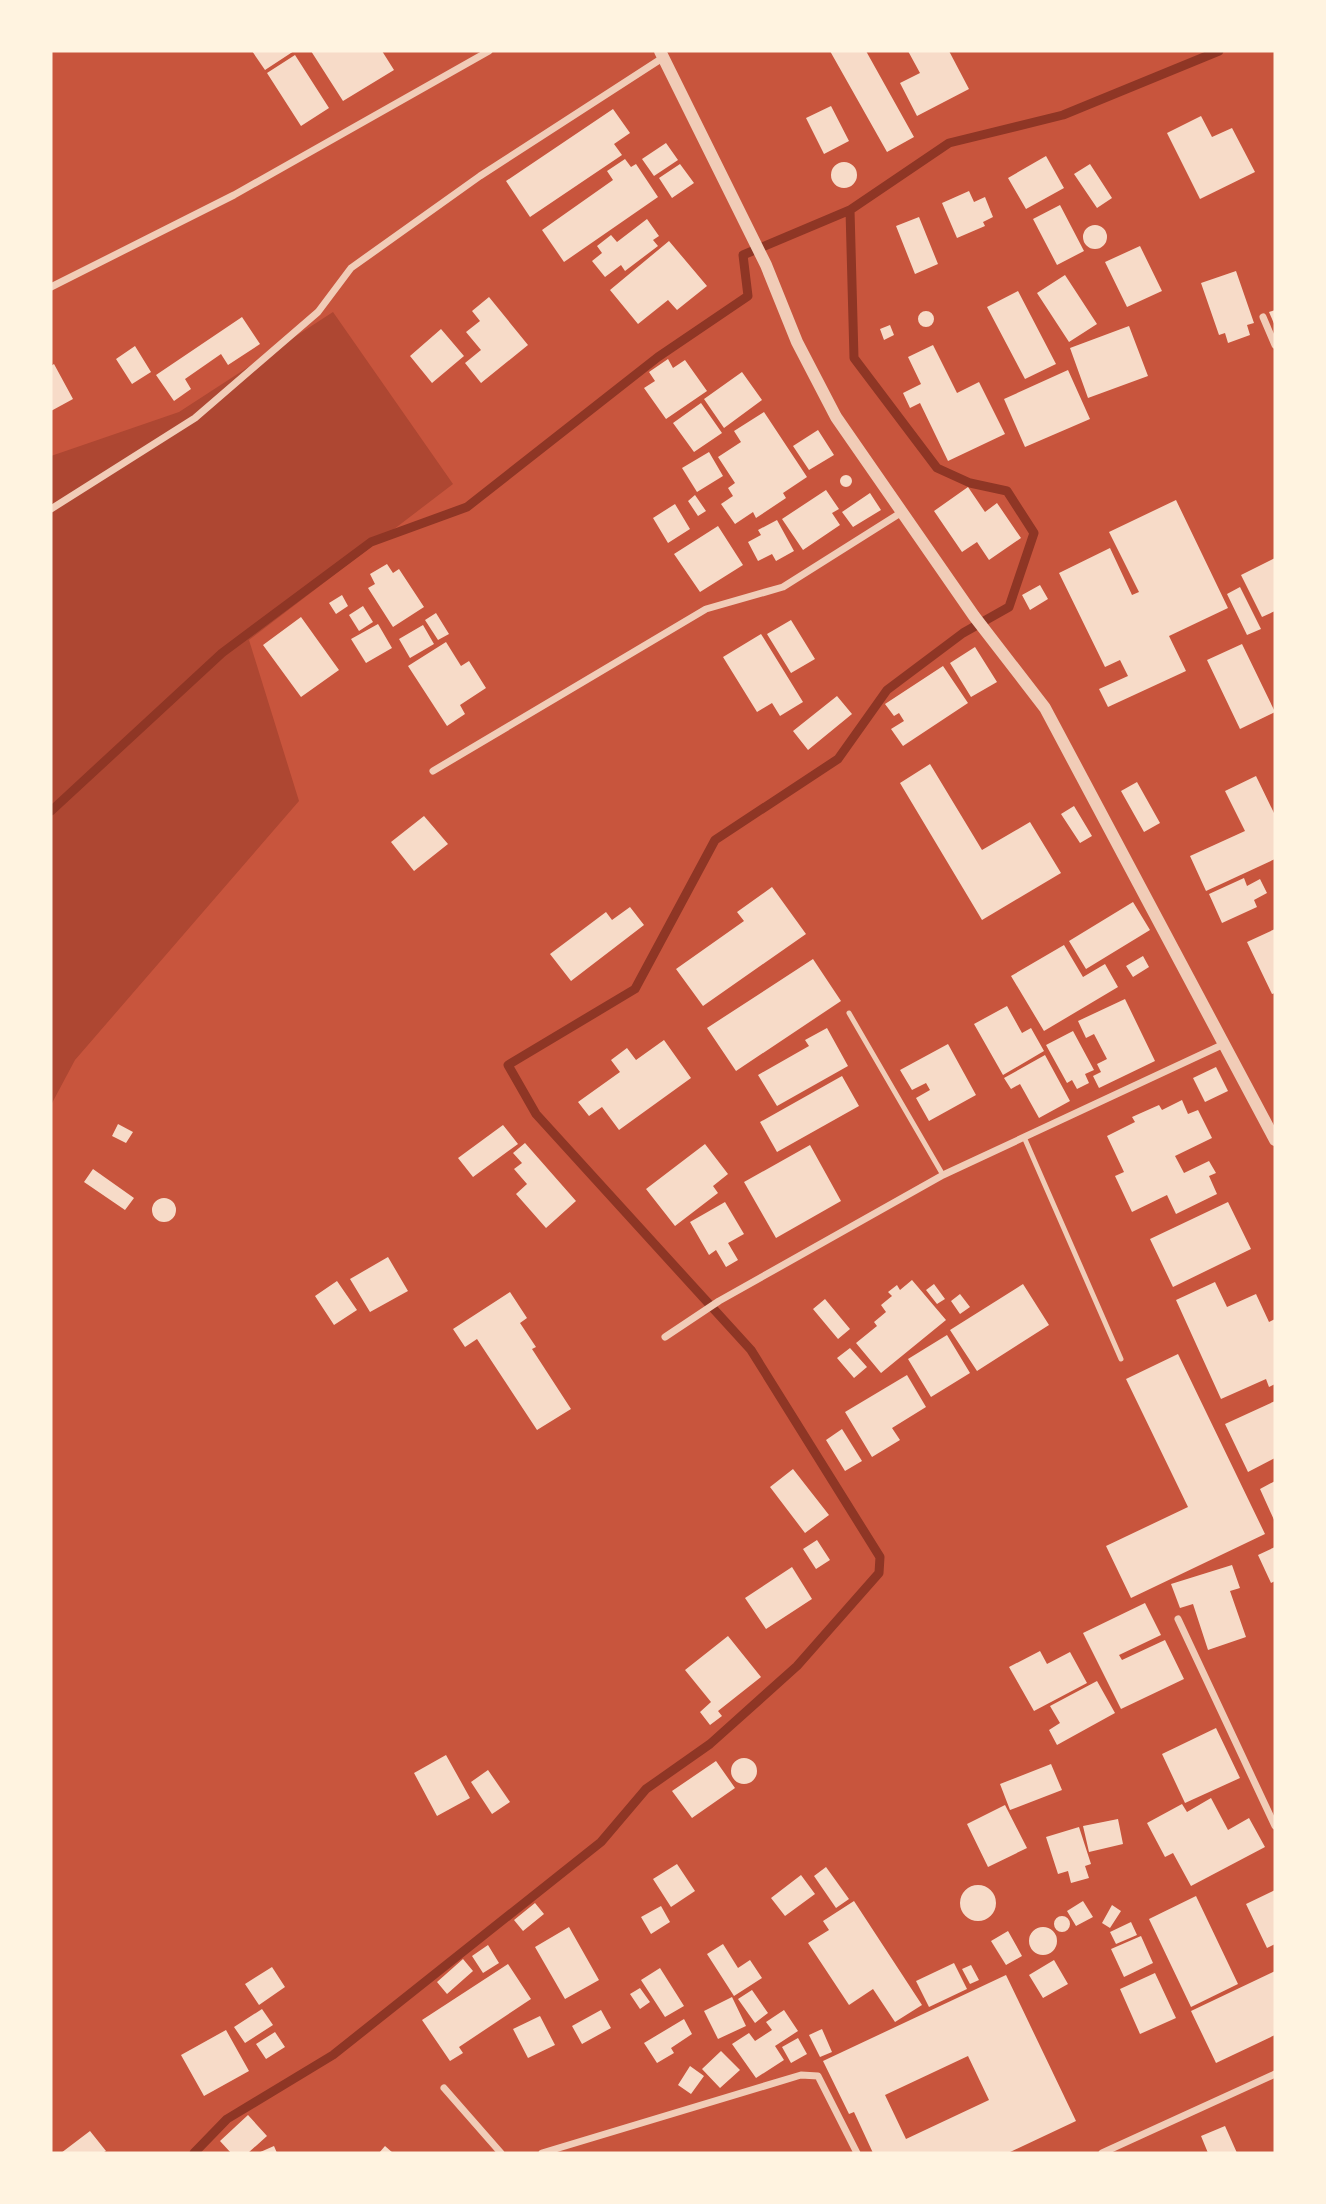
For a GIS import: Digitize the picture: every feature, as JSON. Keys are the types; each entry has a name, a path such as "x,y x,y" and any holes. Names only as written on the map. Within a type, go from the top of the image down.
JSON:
{"street":[{"path":"51,288 234,195 489,51"},
{"path":"51,509 195,418 318,312 351,268 480,176 662,54 766,265 797,342 836,416 974,616 1045,708 1275,1140"},
{"path":"1263,317 1275,345"},
{"path":"433,771 706,609 783,587 902,512"},
{"path":"664,1337 719,1301 943,1175 1225,1043"},
{"path":"1178,1619 1275,1826"},
{"path":"1102,2153 1275,2074"},
{"path":"542,2153 801,2075 818,2076 857,2153"},
{"path":"444,2088 501,2153"}],"lane":[{"path":"849,1013 943,1175"},
{"path":"1024,1137 1121,1359"}],"shaded area":[{"path":"333,312 453,484 249,640 299,801 75,1060 51,1105 51,456 179,412"}],"building":[{"path":"252,51 294,51 265,70"},
{"path":"311,51 382,51 394,70 343,101"},
{"path":"830,51 866,51 914,137 887,152"},
{"path":"908,51 949,51 969,89 917,116 900,83 920,73"},
{"path":"295,55 329,108 301,126 267,73"},
{"path":"831,106 849,141 824,154 806,118"},
{"path":"613,109 630,133 614,144 622,155 530,217 506,181"},
{"path":"1201,116 1212,137 1232,128 1255,172 1200,199 1167,133"},
{"path":"666,143 678,160 654,176 642,159"},
{"path":"1046,156 1064,188 1026,209 1008,178"},
{"path":"625,159 631,167 636,164 658,197 564,262 542,230 613,180 607,171"},
{"path":"844,162 853,166 857,175 853,184 844,188 835,184 831,175 835,166"},
{"path":"680,164 694,183 672,198 659,178"},
{"path":"1090,164 1112,198 1097,208 1074,174"},
{"path":"969,191 974,202 985,197 993,217 983,222 985,226 957,238 942,203"},
{"path":"1060,205 1084,251 1057,265 1033,219"},
{"path":"919,217 938,264 915,274 896,226"},
{"path":"647,219 659,236 653,240 658,246 625,271 621,265 605,277 592,261 602,253 597,246 611,235 617,242"},
{"path":"1095,225 1103,229 1107,237 1103,245 1095,249 1087,245 1083,237 1087,229"},
{"path":"669,241 707,286 677,310 668,300 638,324 610,290"},
{"path":"1140,246 1162,291 1127,307 1105,262"},
{"path":"1236,271 1254,323 1247,325 1250,335 1228,343 1225,333 1219,335 1201,283"},
{"path":"1065,275 1097,324 1069,342 1037,293"},
{"path":"1018,291 1056,364 1025,379 987,307"},
{"path":"489,297 528,345 481,383 465,363 481,350 466,332 480,321 472,311"},
{"path":"1275,310 1275,326 1269,312"},
{"path":"926,311 932,313 932,325 926,327 920,325 918,319 920,313"},
{"path":"242,317 260,344 228,365 221,354 185,379 191,389 174,401 156,375"},
{"path":"890,325 894,335 884,340 880,329"},
{"path":"1129,326 1148,376 1088,398 1070,348"},
{"path":"441,329 464,356 432,383 410,356"},
{"path":"933,345 957,393 979,382 1005,434 948,461 920,403 910,408 903,393 921,384 908,357"},
{"path":"135,346 151,372 132,384 116,359"},
{"path":"668,359 673,368 685,360 707,391 666,419 644,388 655,381 649,372"},
{"path":"54,364 73,399 51,411 51,366"},
{"path":"1068,370 1090,419 1025,447 1004,399"},
{"path":"742,372 762,400 724,428 704,399"},
{"path":"701,403 722,433 694,452 673,423"},
{"path":"764,412 807,477 783,493 786,498 756,518 753,512 735,524 721,504 733,496 728,488 735,483 718,457 741,442 734,431"},
{"path":"818,430 834,455 809,470 793,446"},
{"path":"709,452 723,476 697,492 682,468"},
{"path":"841,476 851,476 851,486 841,486"},
{"path":"968,487 985,512 997,503 1021,538 989,560 977,542 962,552 934,511"},
{"path":"826,490 839,509 832,513 840,525 803,550 782,519"},
{"path":"870,493 881,510 853,527 842,512"},
{"path":"695,495 706,511 698,516 688,501"},
{"path":"1176,500 1228,608 1169,636 1186,671 1108,707 1099,689 1128,676 1120,660 1105,667 1059,573 1110,548 1132,595 1139,592 1109,532"},
{"path":"675,504 690,529 668,543 653,518"},
{"path":"777,520 794,551 776,561 772,554 758,561 748,542 761,535 758,530"},
{"path":"718,526 743,565 700,592 674,554"},
{"path":"1275,558 1275,611 1262,617 1241,575"},
{"path":"387,564 393,573 399,569 424,607 393,627 368,588 375,584 370,574"},
{"path":"1040,585 1048,599 1030,610 1022,595"},
{"path":"1240,587 1261,629 1247,635 1227,594"},
{"path":"342,595 348,606 336,614 329,603"},
{"path":"363,606 373,622 359,631 349,615"},
{"path":"436,613 449,634 438,640 425,620"},
{"path":"301,617 339,670 301,697 263,645"},
{"path":"791,620 815,659 791,673 767,634"},
{"path":"378,624 392,648 366,663 351,639"},
{"path":"423,625 434,644 410,658 399,639"},
{"path":"761,634 803,702 780,716 772,703 757,712 723,657"},
{"path":"446,642 461,666 469,661 486,688 460,705 465,714 447,726 408,666"},
{"path":"1242,644 1275,712 1240,729 1207,660"},
{"path":"975,647 997,682 971,697 950,663"},
{"path":"943,666 968,703 903,746 891,729 904,721 899,713 894,716 885,704"},
{"path":"837,696 852,714 808,750 793,731"},
{"path":"930,764 982,850 1030,822 1061,873 982,920 900,783"},
{"path":"1256,776 1275,813 1275,859 1206,891 1190,856 1245,831 1225,791"},
{"path":"1137,782 1160,823 1144,832 1121,791"},
{"path":"1074,806 1092,836 1080,843 1061,814"},
{"path":"424,816 448,844 414,871 391,842"},
{"path":"1244,878 1247,886 1260,879 1267,893 1254,900 1257,907 1222,923 1209,894"},
{"path":"772,887 806,934 703,1006 676,969 744,921 737,912"},
{"path":"1133,902 1150,930 1086,969 1069,941"},
{"path":"630,907 644,925 571,981 550,954 606,912 612,920"},
{"path":"1275,929 1275,993 1272,994 1247,942"},
{"path":"1064,945 1083,977 1105,964 1118,987 1044,1031 1011,976"},
{"path":"1143,956 1149,967 1133,977 1126,966"},
{"path":"813,959 841,1001 736,1071 707,1028"},
{"path":"1125,999 1155,1061 1099,1088 1093,1076 1101,1072 1097,1064 1107,1059 1094,1034 1086,1038 1078,1021"},
{"path":"1007,1006 1022,1033 1031,1028 1044,1051 1003,1075 974,1024"},
{"path":"827,1028 848,1066 777,1106 758,1075 809,1046 805,1040"},
{"path":"1073,1031 1094,1070 1085,1074 1089,1083 1077,1089 1072,1080 1067,1083 1046,1045"},
{"path":"664,1040 691,1078 619,1130 602,1107 589,1116 578,1102 620,1072 611,1060 627,1048 636,1060"},
{"path":"948,1044 976,1095 929,1121 916,1098 930,1090 926,1083 912,1090 900,1070"},
{"path":"1045,1055 1070,1101 1039,1118 1020,1084 1011,1089 1004,1078"},
{"path":"1216,1067 1228,1091 1205,1102 1193,1078"},
{"path":"842,1076 859,1106 777,1152 760,1122"},
{"path":"1182,1100 1188,1114 1198,1110 1212,1138 1175,1156 1184,1173 1209,1161 1216,1173 1209,1176 1217,1194 1176,1214 1167,1195 1132,1212 1115,1176 1124,1172 1107,1136 1135,1122 1132,1117 1159,1105 1162,1110"},
{"path":"118,1124 133,1132 126,1143 112,1136"},
{"path":"503,1125 518,1144 473,1177 458,1158"},
{"path":"525,1143 576,1201 546,1228 516,1194 527,1184 514,1169 522,1163 513,1153"},
{"path":"705,1144 728,1174 713,1186 718,1193 675,1226 646,1189"},
{"path":"810,1145 841,1201 776,1238 744,1182"},
{"path":"93,1169 134,1198 125,1210 84,1182"},
{"path":"159,1198 169,1198 176,1205 176,1215 169,1222 159,1222 152,1215 152,1205"},
{"path":"725,1202 744,1234 728,1243 738,1260 726,1267 716,1250 709,1255 690,1222"},
{"path":"1228,1202 1251,1249 1173,1287 1150,1239"},
{"path":"388,1257 408,1291 370,1312 350,1279"},
{"path":"912,1280 946,1320 881,1373 856,1343 877,1326 874,1322 886,1312 881,1305 892,1296 888,1292 897,1285 900,1290"},
{"path":"337,1281 357,1310 334,1325 315,1296"},
{"path":"1215,1282 1227,1307 1256,1294 1269,1322 1275,1319 1275,1384 1269,1387 1266,1379 1221,1399 1176,1300"},
{"path":"934,1284 945,1299 937,1304 926,1290"},
{"path":"1023,1284 1049,1325 977,1371 950,1330"},
{"path":"510,1292 527,1318 520,1323 536,1347 532,1349 571,1409 537,1430 477,1339 465,1347 453,1329"},
{"path":"960,1294 970,1307 960,1314 951,1301"},
{"path":"825,1299 850,1329 838,1339 813,1309"},
{"path":"947,1335 970,1373 931,1397 908,1359"},
{"path":"850,1348 867,1367 854,1378 837,1358"},
{"path":"1178,1354 1265,1534 1131,1598 1106,1546 1188,1507 1126,1379"},
{"path":"907,1375 926,1407 892,1428 900,1440 872,1457 845,1412"},
{"path":"1275,1401 1275,1458 1248,1472 1225,1424"},
{"path":"842,1429 862,1461 845,1471 826,1440"},
{"path":"793,1469 829,1515 805,1533 770,1487"},
{"path":"1275,1481 1275,1522 1260,1489"},
{"path":"817,1540 830,1560 816,1569 803,1549"},
{"path":"1275,1547 1275,1581 1271,1583 1258,1555"},
{"path":"1232,1565 1240,1588 1230,1591 1246,1637 1208,1650 1193,1604 1180,1608 1171,1584"},
{"path":"792,1567 812,1599 766,1629 745,1598"},
{"path":"1145,1603 1161,1635 1119,1655 1122,1660 1165,1640 1184,1679 1121,1709 1083,1633"},
{"path":"728,1636 761,1677 718,1711 722,1716 710,1725 700,1712 711,1702 685,1670"},
{"path":"1040,1651 1047,1664 1070,1652 1087,1683 1034,1711 1009,1667"},
{"path":"1097,1681 1115,1713 1057,1745 1049,1730 1060,1723 1050,1706"},
{"path":"1216,1728 1240,1778 1185,1803 1162,1754"},
{"path":"446,1755 470,1798 437,1816 414,1773"},
{"path":"744,1758 753,1762 757,1771 753,1780 744,1784 735,1780 731,1771 735,1762"},
{"path":"716,1761 735,1788 692,1818 672,1791"},
{"path":"1051,1764 1062,1790 1010,1810 1000,1784"},
{"path":"488,1770 510,1802 492,1814 471,1782"},
{"path":"1211,1798 1228,1830 1249,1818 1265,1847 1191,1886 1173,1853 1165,1857 1147,1823 1182,1804 1187,1812"},
{"path":"1005,1805 1027,1848 988,1867 967,1824"},
{"path":"1118,1819 1123,1844 1089,1852 1083,1826"},
{"path":"1079,1827 1091,1864 1085,1866 1089,1878 1071,1883 1068,1871 1058,1874 1046,1837"},
{"path":"677,1864 695,1891 671,1907 653,1879"},
{"path":"826,1867 849,1899 836,1908 814,1876"},
{"path":"801,1875 815,1894 785,1916 771,1898"},
{"path":"978,1885 991,1890 996,1903 991,1916 978,1921 965,1916 960,1903 965,1890"},
{"path":"1275,1890 1275,1944 1267,1948 1246,1904"},
{"path":"1196,1896 1238,1984 1191,2007 1149,1919"},
{"path":"854,1901 922,2005 895,2022 873,1989 849,2005 808,1943 829,1930 823,1921"},
{"path":"1083,1901 1093,1917 1076,1926 1067,1911"},
{"path":"535,1903 544,1914 523,1931 514,1920"},
{"path":"1112,1905 1121,1911 1110,1928 1102,1923"},
{"path":"661,1906 670,1922 651,1934 641,1917"},
{"path":"1059,1916 1065,1916 1070,1924 1068,1930 1059,1932 1054,1927 1054,1921"},
{"path":"1131,1922 1137,1935 1116,1944 1110,1932"},
{"path":"569,1927 599,1980 565,1999 535,1947"},
{"path":"1043,1927 1053,1931 1057,1941 1053,1951 1043,1955 1033,1951 1029,1941 1033,1931"},
{"path":"1008,1931 1022,1956 1006,1965 991,1941"},
{"path":"1141,1936 1153,1963 1124,1977 1111,1949"},
{"path":"723,1944 738,1968 750,1960 762,1978 734,1996 707,1954"},
{"path":"488,1945 499,1963 483,1973 472,1956"},
{"path":"463,1959 473,1971 447,1994 437,1982"},
{"path":"1054,1960 1068,1984 1043,1998 1029,1975"},
{"path":"954,1963 967,1989 929,2007 916,1981"},
{"path":"508,1964 531,1999 459,2047 463,2053 450,2061 422,2020"},
{"path":"971,1965 979,1980 970,1984 962,1969"},
{"path":"272,1967 285,1987 259,2005 245,1984"},
{"path":"660,1968 684,2006 665,2017 641,1980"},
{"path":"1275,1971 1275,2035 1216,2063 1191,2011"},
{"path":"1155,1973 1176,2018 1140,2034 1120,1989"},
{"path":"1006,1975 1076,2121 1008,2153 873,2153 854,2112 849,2114 823,2061","holes":["968,2056 989,2100 906,2139 885,2095"]},
{"path":"640,1988 650,2002 640,2009 630,1994"},
{"path":"752,1990 768,2013 755,2023 738,1999"},
{"path":"732,1997 746,2026 718,2039 704,2011"},
{"path":"262,2009 273,2025 245,2043 234,2027"},
{"path":"601,2010 611,2028 582,2044 572,2026"},
{"path":"784,2010 798,2031 775,2046 784,2060 756,2078 732,2044 749,2033 755,2041 772,2030 766,2022"},
{"path":"540,2016 555,2045 528,2058 513,2029"},
{"path":"684,2019 692,2034 671,2048 674,2053 657,2063 644,2043"},
{"path":"822,2029 832,2052 820,2057 809,2035"},
{"path":"226,2030 249,2071 204,2096 181,2055"},
{"path":"275,2032 285,2047 266,2059 256,2044"},
{"path":"798,2038 807,2054 791,2063 782,2047"},
{"path":"721,2051 740,2070 720,2088 702,2069"},
{"path":"690,2066 704,2076 691,2094 678,2085"},
{"path":"248,2115 267,2136 248,2153 231,2153 220,2141"},
{"path":"1225,2126 1237,2153 1208,2153 1201,2136"},
{"path":"90,2131 106,2151 61,2153"},
{"path":"274,2146 277,2153 258,2153"},
{"path":"385,2146 393,2153 379,2153"}],"waterway":[{"path":"194,2153 227,2119 333,2055 601,1842 646,1789 710,1744 797,1666 879,1573 880,1557 751,1350 536,1114 508,1065 635,989 715,840 838,759 887,690 963,633 1009,607 1034,533 1007,491 970,483 937,468 854,358 850,210 949,143 1063,115 1219,51"},
{"path":"51,811 222,653 371,542 467,507 658,357 748,296 743,255 850,210"}]}
